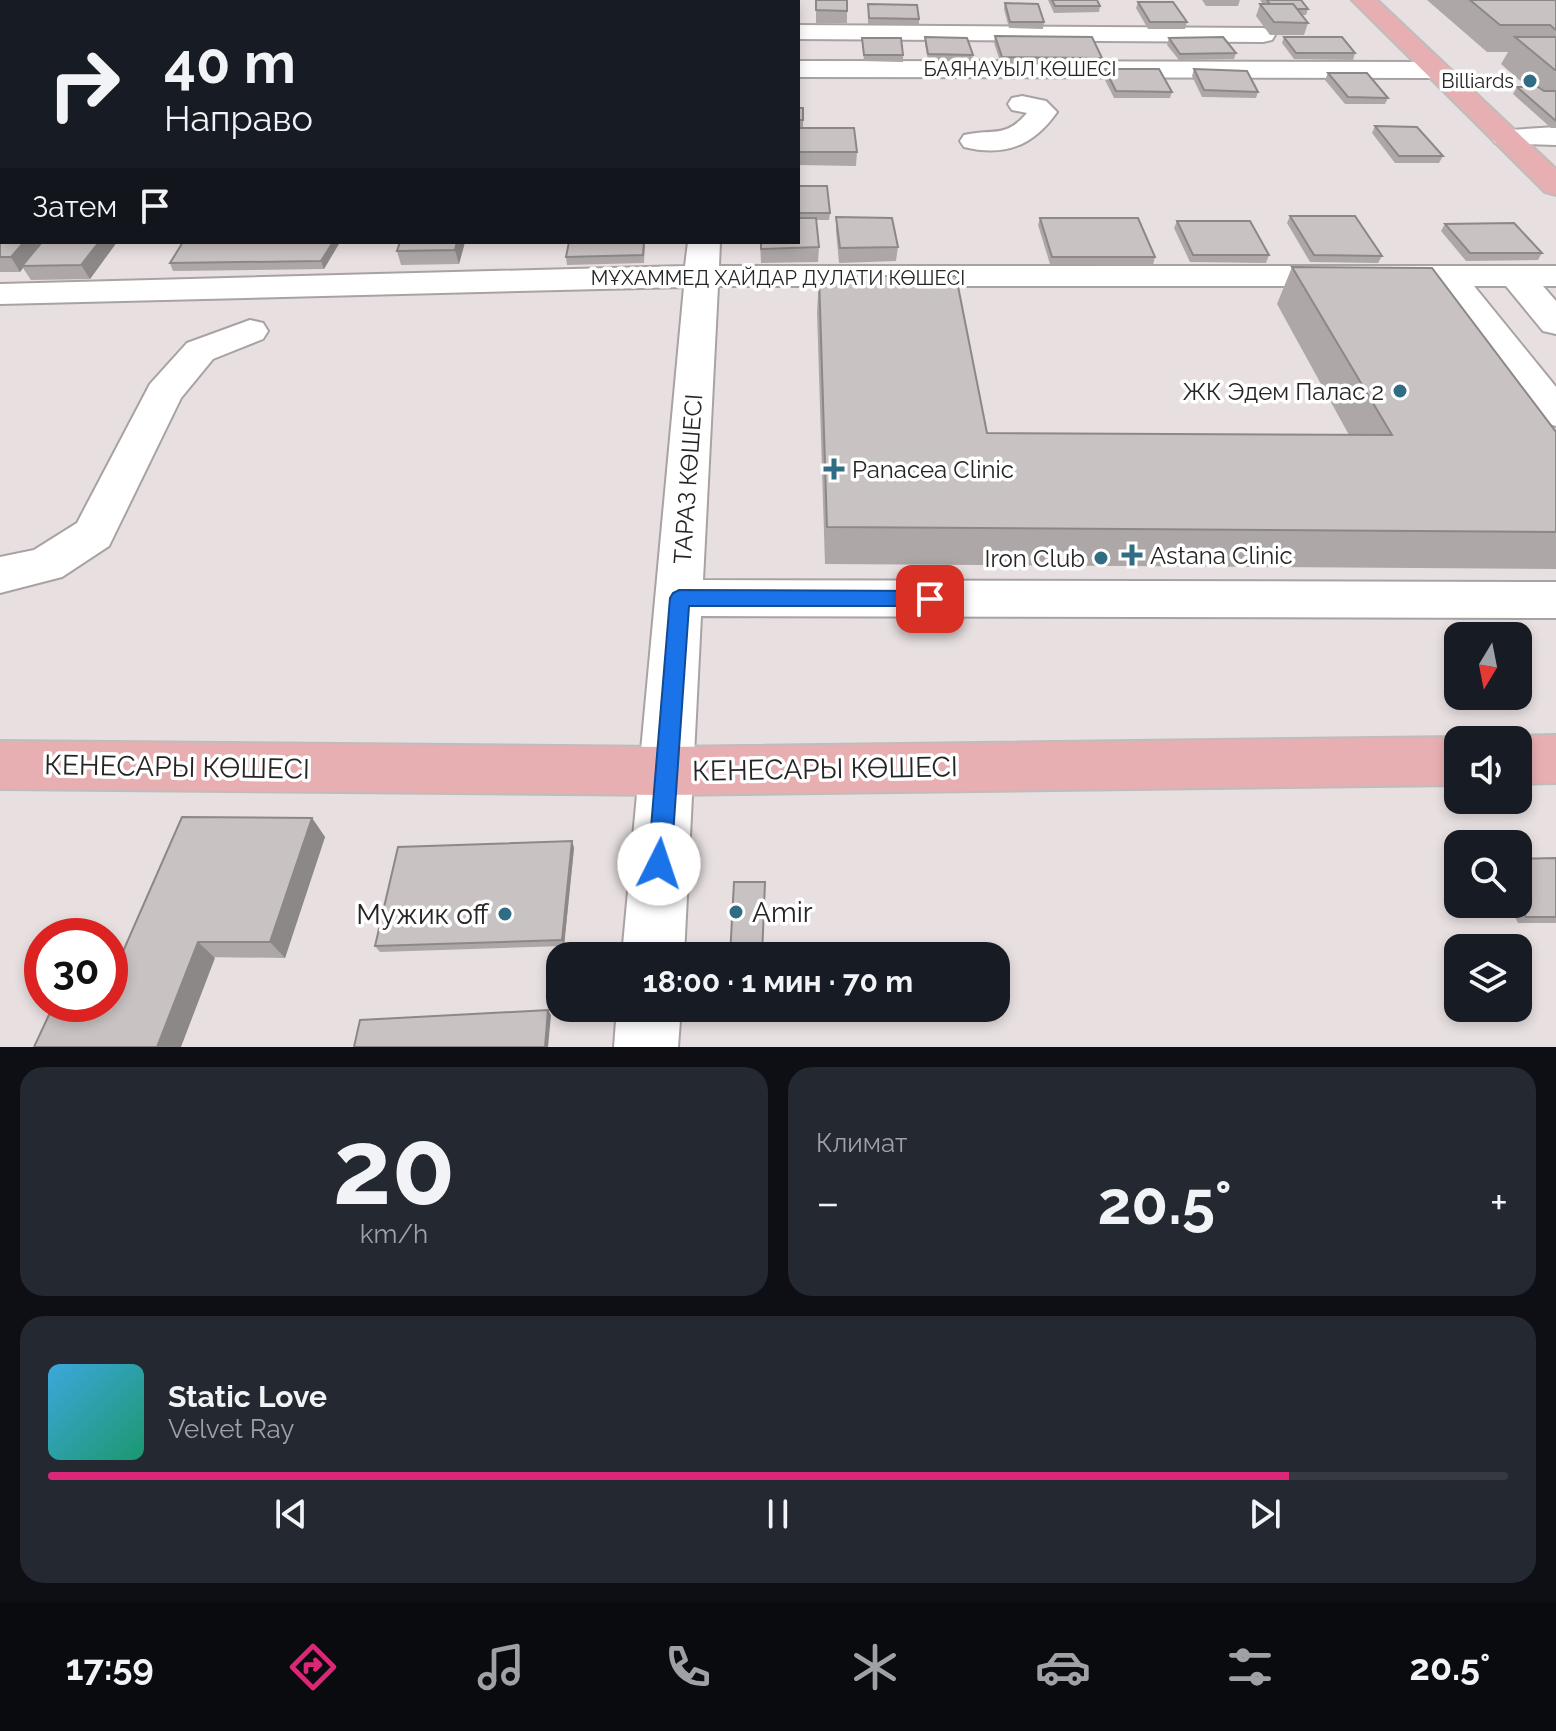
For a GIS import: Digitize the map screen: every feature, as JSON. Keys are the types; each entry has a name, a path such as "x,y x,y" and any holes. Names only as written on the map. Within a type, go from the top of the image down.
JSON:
{"main road":[{"path":"1364,0 1556,186"},
{"path":"1532,760 1556,759"},
{"name":"КЕНЕСАРЫ КӨШЕСІ","path":"0,765 666,771 1444,761"}],"street":[{"path":"800,32 1263,35"},
{"name":"БАЯНАУЫЛ КӨШЕСІ","path":"800,69 1435,70"},
{"path":"974,141 1009,141 1027,134 1043,112 1022,104"},
{"path":"1505,137 1556,136"},
{"name":"МҰХАММЕД ХАЙДАР ДУЛАТИ КӨШЕСІ","path":"0,294 704,259 1395,276 1556,276"},
{"name":"ТАРАЗ КӨШЕСІ","path":"654,942 704,259"},
{"path":"1395,276 1424,315"},
{"path":"1516,276 1556,323"},
{"path":"1448,277 1556,413"},
{"path":"0,575 46,565 93,534 164,393 200,351 250,331"},
{"path":"679,598 1556,600"},
{"path":"646,1047 648,1022"}],"building":[{"path":"816,0 847,0 847,11 816,10"},
{"path":"1052,0 1097,0 1100,6 1055,6"},
{"path":"1267,0 1301,0 1308,9 1297,9 1293,4 1270,4"},
{"path":"1470,0 1556,0 1556,30 1550,25 1500,25"},
{"path":"1138,2 1173,2 1187,22 1150,22"},
{"path":"1005,3 1038,4 1044,22 1010,22"},
{"path":"868,4 917,5 919,19 869,18"},
{"path":"1260,4 1293,4 1308,23 1274,22"},
{"path":"995,36 1092,37 1102,58 1002,57"},
{"path":"925,37 967,38 973,55 928,54"},
{"path":"1223,37 1236,53 1180,54 1169,38"},
{"path":"1284,37 1342,37 1355,53 1296,53"},
{"path":"1515,37 1556,37 1556,70 1555,70"},
{"path":"862,38 901,38 903,55 864,55"},
{"path":"1105,69 1159,69 1172,92 1116,91"},
{"path":"1194,69 1247,71 1258,92 1204,90"},
{"path":"1328,73 1367,73 1388,98 1348,97"},
{"path":"1517,87 1556,91 1556,121"},
{"path":"1375,126 1417,127 1443,156 1399,156"},
{"path":"800,128 854,128 857,152 800,152"},
{"path":"800,186 827,186 830,213 800,213"},
{"path":"1290,216 1355,216 1382,256 1314,255"},
{"path":"836,217 892,218 898,247 840,248"},
{"path":"800,218 816,218 819,247 761,249 761,244 800,244"},
{"path":"1040,218 1138,218 1155,257 1052,257"},
{"path":"1177,221 1250,221 1269,255 1193,255"},
{"path":"1514,223 1542,253 1470,253 1445,224"},
{"path":"0,244 22,244 11,257 0,257"},
{"path":"40,244 97,244 81,265 22,266"},
{"path":"182,244 332,244 321,261 170,263"},
{"path":"399,244 456,244 455,250 397,251"},
{"path":"569,244 644,244 643,255 566,257"},
{"name":"ЖК Эдем Палас 2","path":"1292,267 1432,268 1556,432 1556,532 827,527 819,276 956,276 987,433 1392,435"},
{"path":"182,817 312,818 270,942 198,942 157,1047 34,1047 46,1022 128,1022 128,940"},
{"path":"572,841 562,940 375,946 398,847"},
{"path":"1556,858 1556,917 1532,917 1532,859"},
{"path":"734,882 765,882 763,942 731,942"},
{"path":"546,1010 547,1022 545,1047 354,1047 360,1020"}],"place":[{"name":"Billiards","path":"1530,81"},
{"name":"ЖК Эдем Палас 2","path":"1400,391"},
{"name":"Panacea Clinic","path":"834,469"},
{"name":"Astana Clinic","path":"1132,555"},
{"name":"Iron Club","path":"1101,558"},
{"name":"Amir","path":"736,912"},
{"name":"Мужик off","path":"505,914"}],"route":[{"path":"659,864 679,598 930,599"}]}
